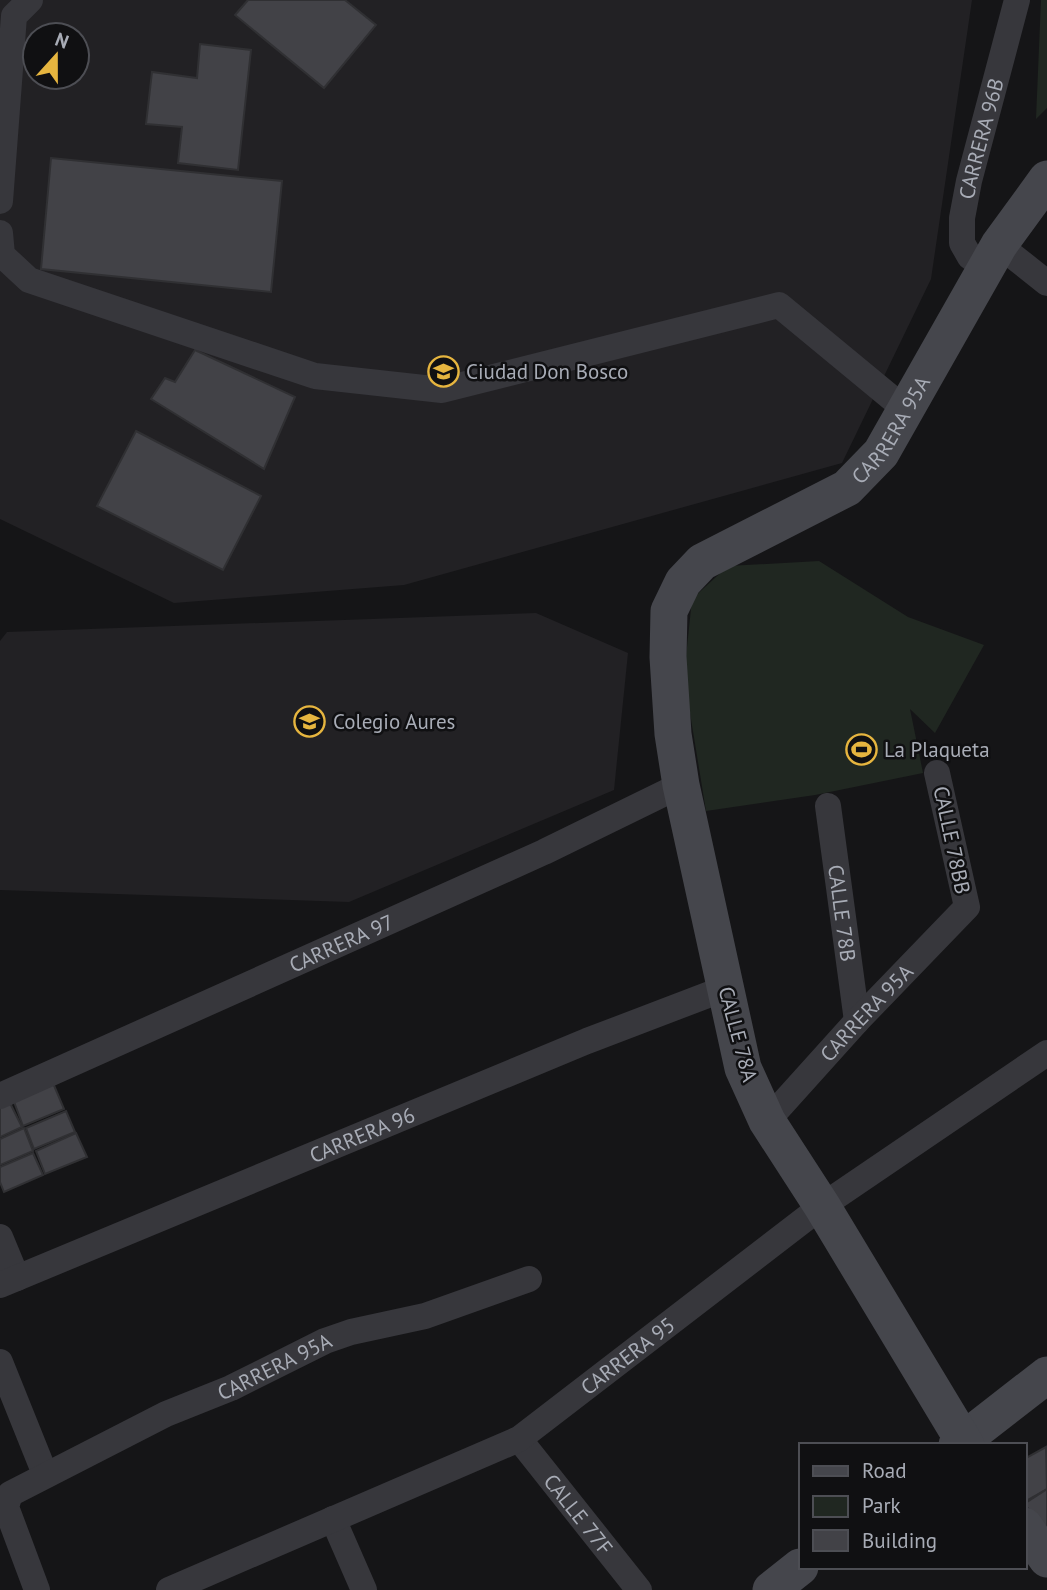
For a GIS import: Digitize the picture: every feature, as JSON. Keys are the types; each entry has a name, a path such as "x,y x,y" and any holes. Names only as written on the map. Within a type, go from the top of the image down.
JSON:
{"street":[{"path":"0,201 14,16 30,0"},
{"name":"CARRERA 96B","path":"1017,0 969,181 962,218 962,243 970,257 993,256 1047,283"},
{"name":"CARRERA 95A","path":"669,611 683,582 702,562 847,488 881,453 993,256 1047,179"},
{"path":"0,233 2,255 29,280 315,376 442,390 779,305 906,410"},
{"name":"CALLE 78A","path":"669,611 668,657 673,734 681,785 743,1068 767,1121 822,1206 962,1443"},
{"name":"CALLE 78BB","path":"937,773 967,907"},
{"name":"CARRERA 97","path":"0,1096 544,852 681,785"},
{"name":"CALLE 78B","path":"828,806 857,1021"},
{"name":"CARRERA 95A","path":"767,1121 857,1021 967,907"},
{"name":"CARRERA 96","path":"9,1281 587,1041 726,988"},
{"name":"CARRERA 95","path":"169,1590 519,1438 822,1206 1047,1053"},
{"path":"0,1237 9,1281"},
{"name":"CARRERA 95A","path":"36,1479 166,1414 230,1388 325,1341 351,1332 425,1316 528,1279"},
{"path":"0,1362 36,1479 10,1494 6,1507 37,1590"},
{"path":"962,1443 1047,1375"},
{"name":"CALLE 77F","path":"519,1438 639,1590"},
{"path":"333,1519 364,1590"},
{"path":"1026,1529 1047,1559"},
{"path":"771,1590 799,1568"}],"shaded area":[{"name":"Ciudad Don Bosco","path":"0,0 972,0 931,279 842,463 404,585 174,603 0,519"},
{"name":"Colegio Aures","path":"536,613 628,653 614,790 349,902 0,890 0,641 7,632"}],"green space":[{"path":"1041,0 1047,0 1047,108 1036,119"},
{"path":"819,561 908,617 984,645 935,733 910,709 923,773 815,795 706,811 684,676 692,599 728,566"}],"building":[{"path":"248,0 345,0 376,25 324,88 235,15"},
{"path":"200,44 251,50 238,170 178,163 182,127 146,124 152,72 197,78"},
{"path":"51,158 282,181 271,292 41,269"},
{"path":"195,350 295,397 264,469 151,399 165,378 175,382"},
{"path":"136,431 261,496 223,570 97,506"},
{"path":"53,1083 64,1109 23,1126 13,1099"},
{"path":"8,1099 22,1127 0,1137 0,1102"},
{"path":"66,1111 75,1132 34,1149 26,1128"},
{"path":"24,1128 33,1151 0,1165 0,1139"},
{"path":"76,1133 87,1157 45,1174 36,1151"},
{"path":"33,1153 43,1175 4,1192 0,1182 0,1167"},
{"path":"1046,1447 1047,1489 1026,1501 1026,1458"},
{"path":"1047,1489 1047,1530 1026,1506 1026,1503"}],"place":[{"name":"Ciudad Don Bosco","path":"443,371"},
{"name":"Colegio Aures","path":"310,721"},
{"name":"La Plaqueta","path":"861,749"}]}
